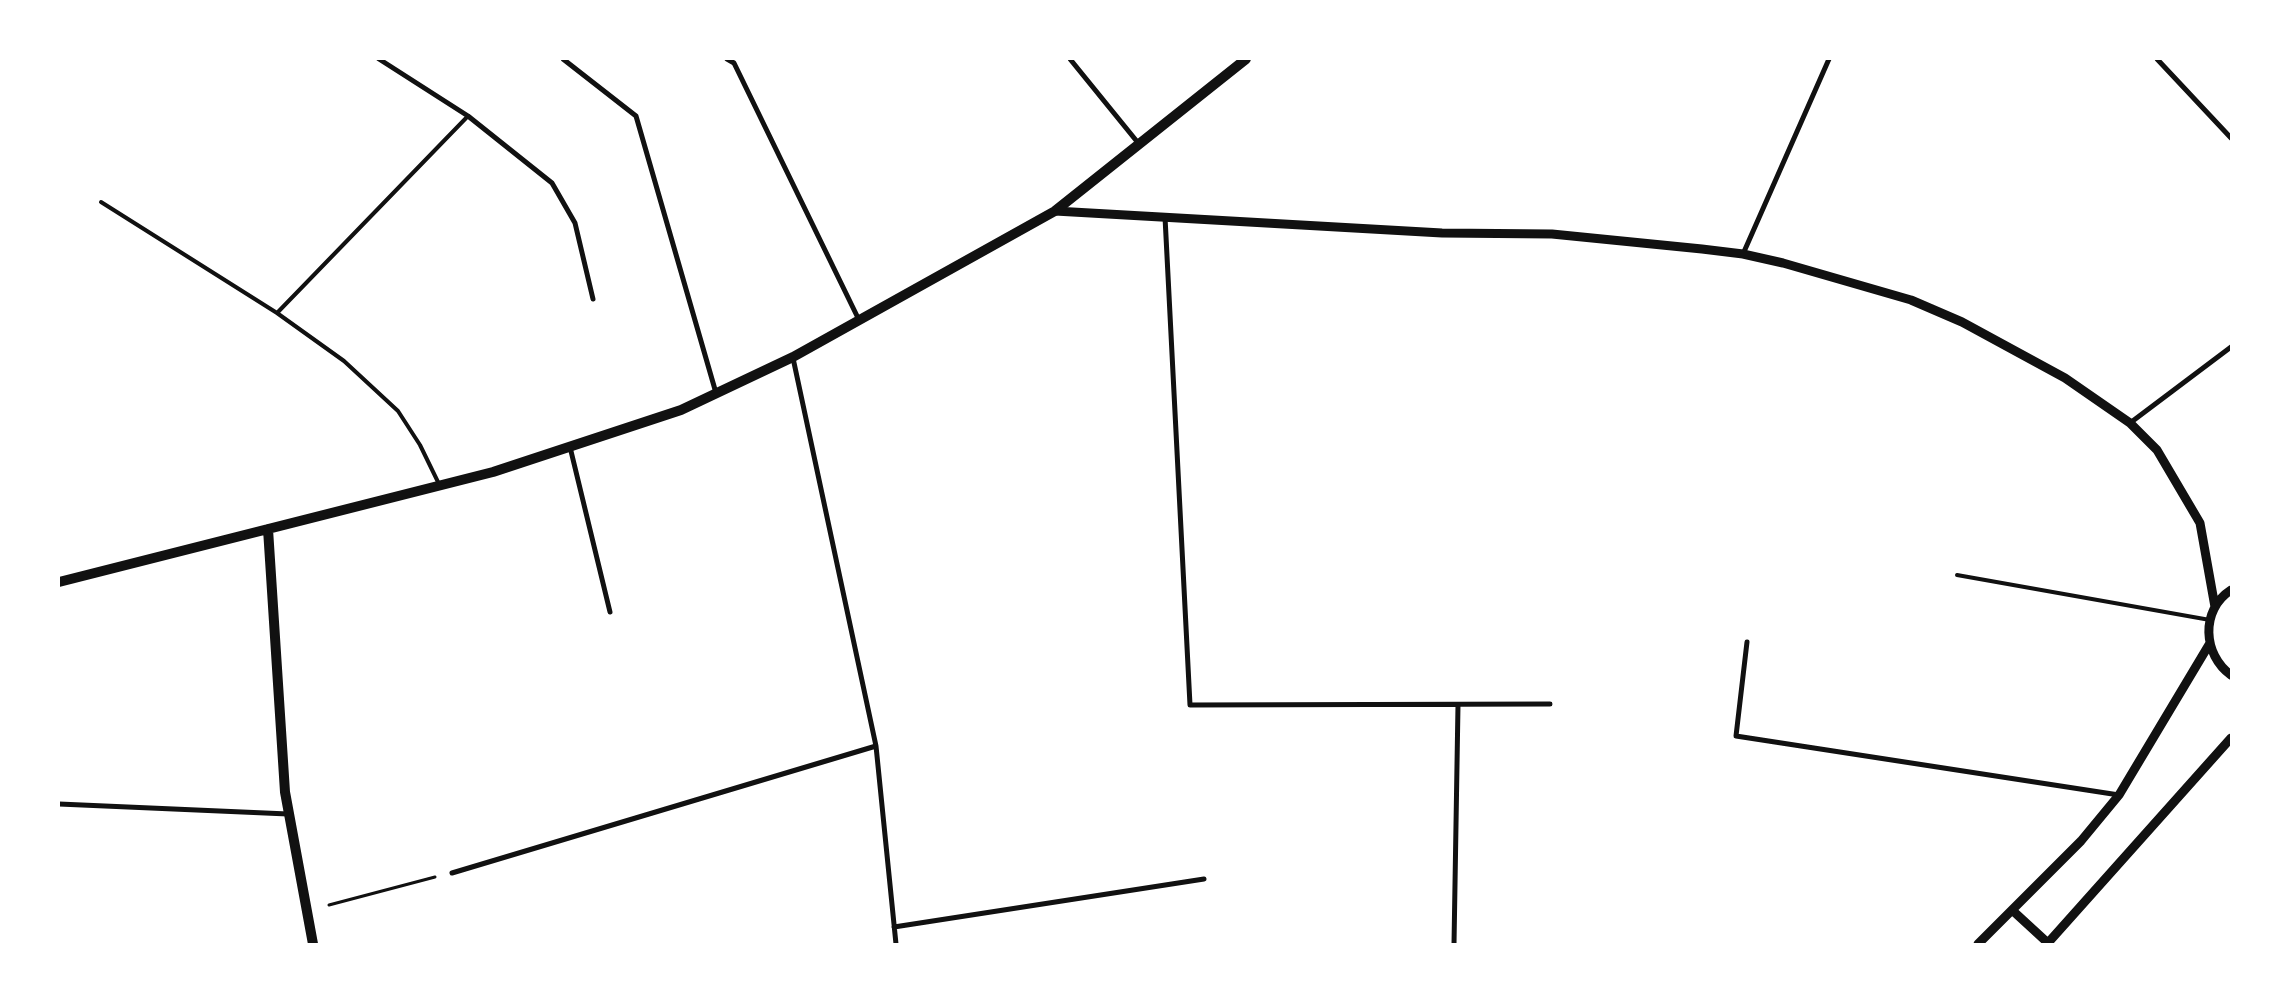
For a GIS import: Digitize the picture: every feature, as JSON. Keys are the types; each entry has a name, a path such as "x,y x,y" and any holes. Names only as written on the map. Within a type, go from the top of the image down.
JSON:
{"main road":[{"path":"59,582 493,472 681,410 793,357 1055,211 1246,59"},
{"path":"268,529 285,792 313,944"}],"street":[{"path":"379,59 468,116 552,183 575,223 593,299"},
{"path":"563,59 636,116 716,393"},
{"path":"727,59 734,63 859,320"},
{"path":"1070,59 1139,144"},
{"path":"1744,254 1828,59"},
{"path":"2157,59 2231,138"},
{"path":"1055,211 1442,233 1552,234 1744,254 1783,263 1911,300 1962,322 2065,378 2130,422 2157,450 2200,523 2215,607"},
{"path":"1165,217 1190,705 1550,704"},
{"path":"2130,422 2231,347"},
{"path":"793,357 876,746 896,944"},
{"path":"570,446 610,612"},
{"path":"2231,590 2215,607 2210,620 2210,643 2214,657 2224,670 2231,675"},
{"path":"1747,642 1736,736 2119,795"},
{"path":"1978,944 2081,841 2119,795 2210,643"},
{"path":"1454,944 1458,704"},
{"path":"2012,910 2048,944 2231,738"},
{"path":"452,872 876,746"},
{"path":"59,804 289,814"},
{"path":"894,927 1204,879"}],"lane":[{"path":"277,312 468,116"},
{"path":"101,202 277,312 344,361 398,411 420,445 440,486"},
{"path":"1958,575 2210,620"}],"path":[{"path":"307,911 452,872"}]}
